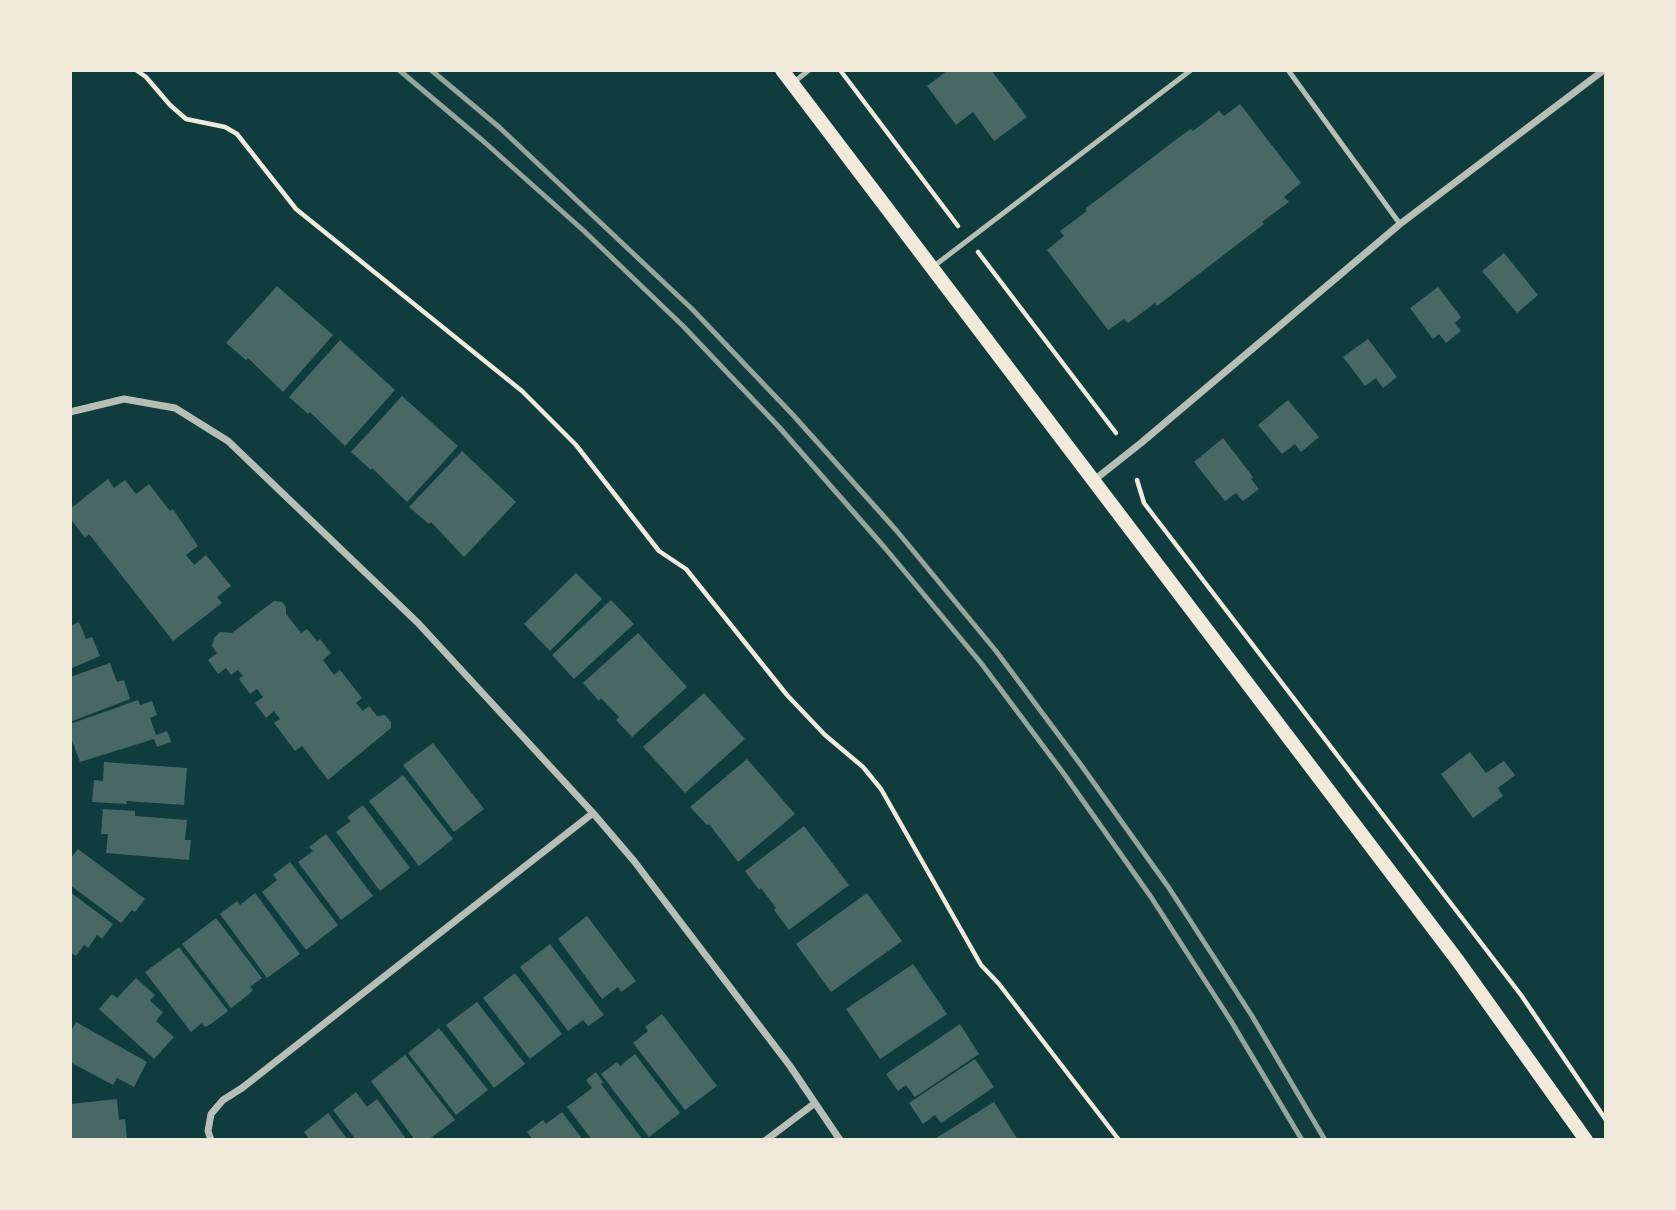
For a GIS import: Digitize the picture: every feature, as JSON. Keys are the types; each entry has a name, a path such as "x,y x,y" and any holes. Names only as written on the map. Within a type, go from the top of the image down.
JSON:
{"main road":[{"path":"782,70 1450,950 1586,1140"}],"street":[{"path":"1092,481 1141,443 1400,224 1604,70"},
{"path":"70,412 124,399 175,408 228,441 418,623 593,813 634,860 790,1066 840,1140"},
{"path":"211,1140 208,1131 211,1114 223,1100 275,1063 593,813"},
{"path":"766,1140 816,1103"}],"lane":[{"path":"792,83 809,70"},
{"path":"932,268 1192,70"},
{"path":"1288,70 1400,224"}],"path":[{"path":"136,70 186,119 225,127 237,134 296,209 522,391 576,445 659,551 686,569 787,695 825,735 863,767 881,789 981,965 999,984 1119,1140"},
{"path":"1137,480 1144,503 1521,995 1606,1120"}],"building":[{"path":"948,70 991,70 1027,117 994,141 973,112 956,125 927,86"},
{"path":"1240,104 1301,183 1284,197 1289,202 1262,222 1264,224 1157,306 1155,303 1128,323 1124,319 1108,330 1047,250 1064,236 1060,231 1087,211 1085,209 1186,132 1191,129 1193,131 1219,111 1224,116"},
{"path":"1504,253 1538,295 1517,313 1482,271"},
{"path":"277,286 333,335 283,392 248,358 246,360 226,343"},
{"path":"1438,287 1461,317 1455,323 1461,331 1446,343 1439,334 1433,339 1410,308"},
{"path":"1368,339 1397,377 1383,388 1376,378 1365,386 1343,357"},
{"path":"340,340 395,390 345,446 310,412 308,414 289,397"},
{"path":"402,396 458,446 407,502 351,452"},
{"path":"1288,400 1319,437 1301,452 1295,444 1282,454 1258,425"},
{"path":"1223,438 1259,489 1243,501 1236,493 1225,501 1194,462"},
{"path":"462,451 516,502 464,557 431,522 429,524 409,507"},
{"path":"108,479 114,488 125,480 136,494 149,484 170,511 173,509 198,546 186,555 194,565 206,555 231,586 217,597 222,603 173,641 89,534 85,538 70,518 70,509"},
{"path":"576,573 602,599 550,651 524,624"},
{"path":"611,600 634,624 574,679 552,655"},
{"path":"274,601 282,602 286,607 286,614 301,633 307,629 317,641 320,639 331,653 323,660 334,675 340,670 362,698 356,703 363,711 369,706 377,716 385,715 391,722 391,728 328,780 302,746 295,751 274,723 280,719 274,711 266,718 255,703 263,697 257,689 250,694 239,679 243,676 238,670 231,675 226,668 218,674 208,660 217,653 212,646 214,638 220,632 232,633"},
{"path":"79,622 86,639 92,637 100,656 70,669 70,626"},
{"path":"638,633 687,687 632,737 616,720 619,717 601,698 599,701 583,683"},
{"path":"110,663 117,682 124,680 130,699 70,722 70,677"},
{"path":"704,693 745,739 685,793 643,747"},
{"path":"138,700 140,705 152,701 157,715 150,718 156,735 167,731 171,742 157,747 154,739 80,762 70,735 70,724"},
{"path":"433,743 484,809 454,832 403,765"},
{"path":"1470,752 1486,773 1504,761 1515,775 1498,788 1503,796 1473,818 1441,774"},
{"path":"747,759 795,814 738,862 709,824 690,807"},
{"path":"104,762 187,768 184,805 126,801 127,804 92,802 94,780 103,781"},
{"path":"403,775 453,839 419,866 369,801"},
{"path":"363,805 410,868 380,891 336,832 351,821 347,817"},
{"path":"103,809 135,811 135,816 187,820 185,840 191,840 189,860 106,853 108,834 101,834"},
{"path":"804,826 849,885 789,930 774,910 776,908 745,871"},
{"path":"326,834 373,896 341,920 298,862 313,851 309,847"},
{"path":"78,849 145,899 135,912 132,910 121,923 70,885 70,859"},
{"path":"290,862 338,925 306,950 262,892 277,880 273,875"},
{"path":"70,892 113,924 102,939 97,935 88,948 84,945 76,956 70,952"},
{"path":"255,893 300,954 267,978 220,914 237,901 240,905"},
{"path":"867,893 902,941 831,992 796,944"},
{"path":"587,916 636,981 621,992 618,987 602,999 558,939"},
{"path":"216,918 262,978 250,987 253,990 248,995 231,1008 182,944"},
{"path":"550,944 604,1015 588,1026 583,1020 568,1031 520,967"},
{"path":"179,947 228,1011 211,1024 205,1027 202,1023 191,1032 145,972"},
{"path":"913,964 947,1014 880,1059 846,1009"},
{"path":"515,973 562,1034 530,1059 483,998"},
{"path":"136,978 155,995 150,1001 163,1012 156,1021 174,1037 154,1059 99,1009 112,994 117,998"},
{"path":"477,1002 525,1064 494,1088 446,1025"},
{"path":"662,1014 717,1086 685,1110 633,1043 648,1031 645,1027"},
{"path":"76,1022 147,1062 134,1087 117,1078 113,1085 70,1062 70,1033"},
{"path":"960,1024 979,1054 915,1097 906,1085 898,1091 886,1074"},
{"path":"439,1028 488,1090 456,1115 408,1053"},
{"path":"635,1054 680,1113 649,1137 601,1074 617,1062 620,1066"},
{"path":"405,1055 455,1120 428,1140 415,1140 371,1081"},
{"path":"975,1059 994,1087 941,1123 935,1115 923,1124 909,1103"},
{"path":"596,1072 603,1082 601,1084 643,1140 592,1140 567,1107 592,1088 586,1080"},
{"path":"356,1092 367,1107 377,1099 407,1140 356,1140 333,1110"},
{"path":"117,1099 119,1120 125,1119 127,1139 70,1140 70,1104"},
{"path":"994,1102 1018,1140 933,1140"},
{"path":"562,1112 583,1140 533,1140 527,1132 543,1120 546,1124"},
{"path":"328,1113 348,1140 310,1140 304,1132"}],"railway":[{"path":"399,70 584,231 683,326 779,427 885,548 981,663 1151,897 1231,1021 1302,1140"},
{"path":"431,70 499,127 692,309 793,415 896,530 996,651 1169,888 1252,1016 1325,1140"}]}
